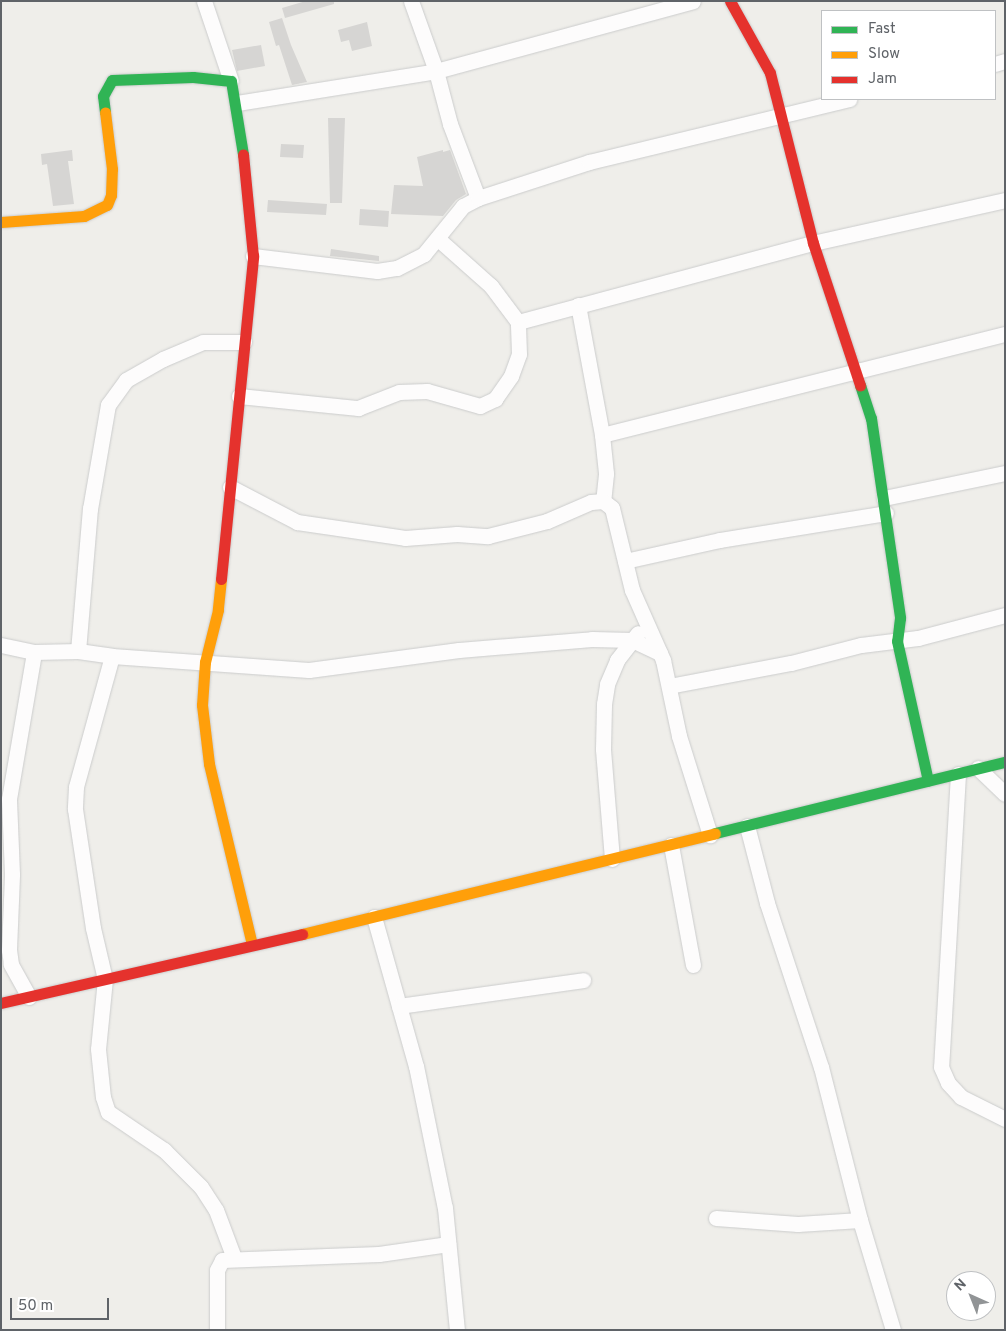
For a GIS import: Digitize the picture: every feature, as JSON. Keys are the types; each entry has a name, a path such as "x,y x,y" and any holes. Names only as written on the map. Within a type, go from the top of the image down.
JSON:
{"street":[{"path":"204,1 231,81 236,103 252,256 218,610 205,662 202,705 209,764 252,945"},
{"path":"411,1 436,71 450,124 478,198"},
{"path":"236,103 436,71 692,1"},
{"path":"730,1 770,73 812,243 871,418 900,618 897,641 928,781"},
{"path":"1,222 84,216 99,212 107,205 111,195 112,169 103,96 112,80 193,77 231,81"},
{"path":"252,256 377,271 396,268 424,254 463,206 478,198 589,162 730,126 782,117 846,100"},
{"path":"518,322 812,243 1005,200"},
{"path":"239,396 358,408 399,392 427,391 480,406 495,399 511,376 519,354 518,322 490,286 437,238"},
{"path":"578,305 602,435 606,474 603,501"},
{"path":"602,435 1005,334"},
{"path":"78,651 90,509 108,405 126,380 163,359 203,342 244,342"},
{"path":"625,561 885,505 1005,473"},
{"path":"230,487 297,522 405,538 457,534 488,536 547,521 591,502 603,501 612,508 625,561 645,624 660,653 679,736 710,835"},
{"path":"669,686 791,663 861,645 897,641 1005,615"},
{"path":"612,859 603,749 604,704 607,684 617,660 645,624"},
{"path":"1,645 34,652 78,651 112,656 309,670 459,650 592,639 632,640 660,653"},
{"path":"29,997 11,964 9,950 12,874 5,798 34,652"},
{"path":"112,656 76,787 75,809 93,928 105,979 98,1048 102,1097 108,1112 164,1150 201,1187 216,1210 234,1258"},
{"path":"3,1000 29,997 374,917 1005,762"},
{"path":"978,768 1005,794"},
{"path":"958,774 941,1067 948,1084 960,1098 1005,1119"},
{"path":"747,826 767,903 821,1067 860,1220 893,1330"},
{"path":"671,844 693,965"},
{"path":"374,917 416,1066 445,1208 457,1330"},
{"path":"400,1006 583,980"},
{"path":"716,1218 798,1224 860,1220"},
{"path":"217,1330 217,1270 222,1260 234,1258 379,1254 448,1244"}],"building":[{"path":"306,1 334,1 334,4 285,18 282,8"},
{"path":"282,18 307,82 292,85 279,45 276,46 269,22"},
{"path":"367,22 372,46 352,51 349,40 341,42 338,30"},
{"path":"261,45 265,66 237,71 232,50"},
{"path":"328,118 345,118 342,203 330,203"},
{"path":"281,144 304,145 303,158 280,157"},
{"path":"72,150 73,161 68,161 74,204 53,206 47,164 42,165 41,154"},
{"path":"443,150 443,152 450,150 466,194 456,200 443,216 391,214 394,185 423,186 417,157"},
{"path":"268,200 327,204 326,215 267,212"},
{"path":"360,209 389,211 388,227 359,225"},
{"path":"331,249 379,256 379,261 330,256"}],"traffic: fast":[{"path":"105,112 103,96 112,80 193,77 231,81 243,154"},
{"path":"860,385 871,418 900,618 897,641 928,781"},
{"path":"715,833 1005,762"}],"traffic: slow":[{"path":"1,222 84,216 107,205 111,195 112,169 105,112"},
{"path":"221,579 218,610 205,662 202,705 209,764 252,945"},
{"path":"302,934 715,833"}],"traffic: jam":[{"path":"730,1 770,73 813,243 860,385"},
{"path":"221,579 253,256 243,154"},
{"path":"1,1003 302,934"}]}
